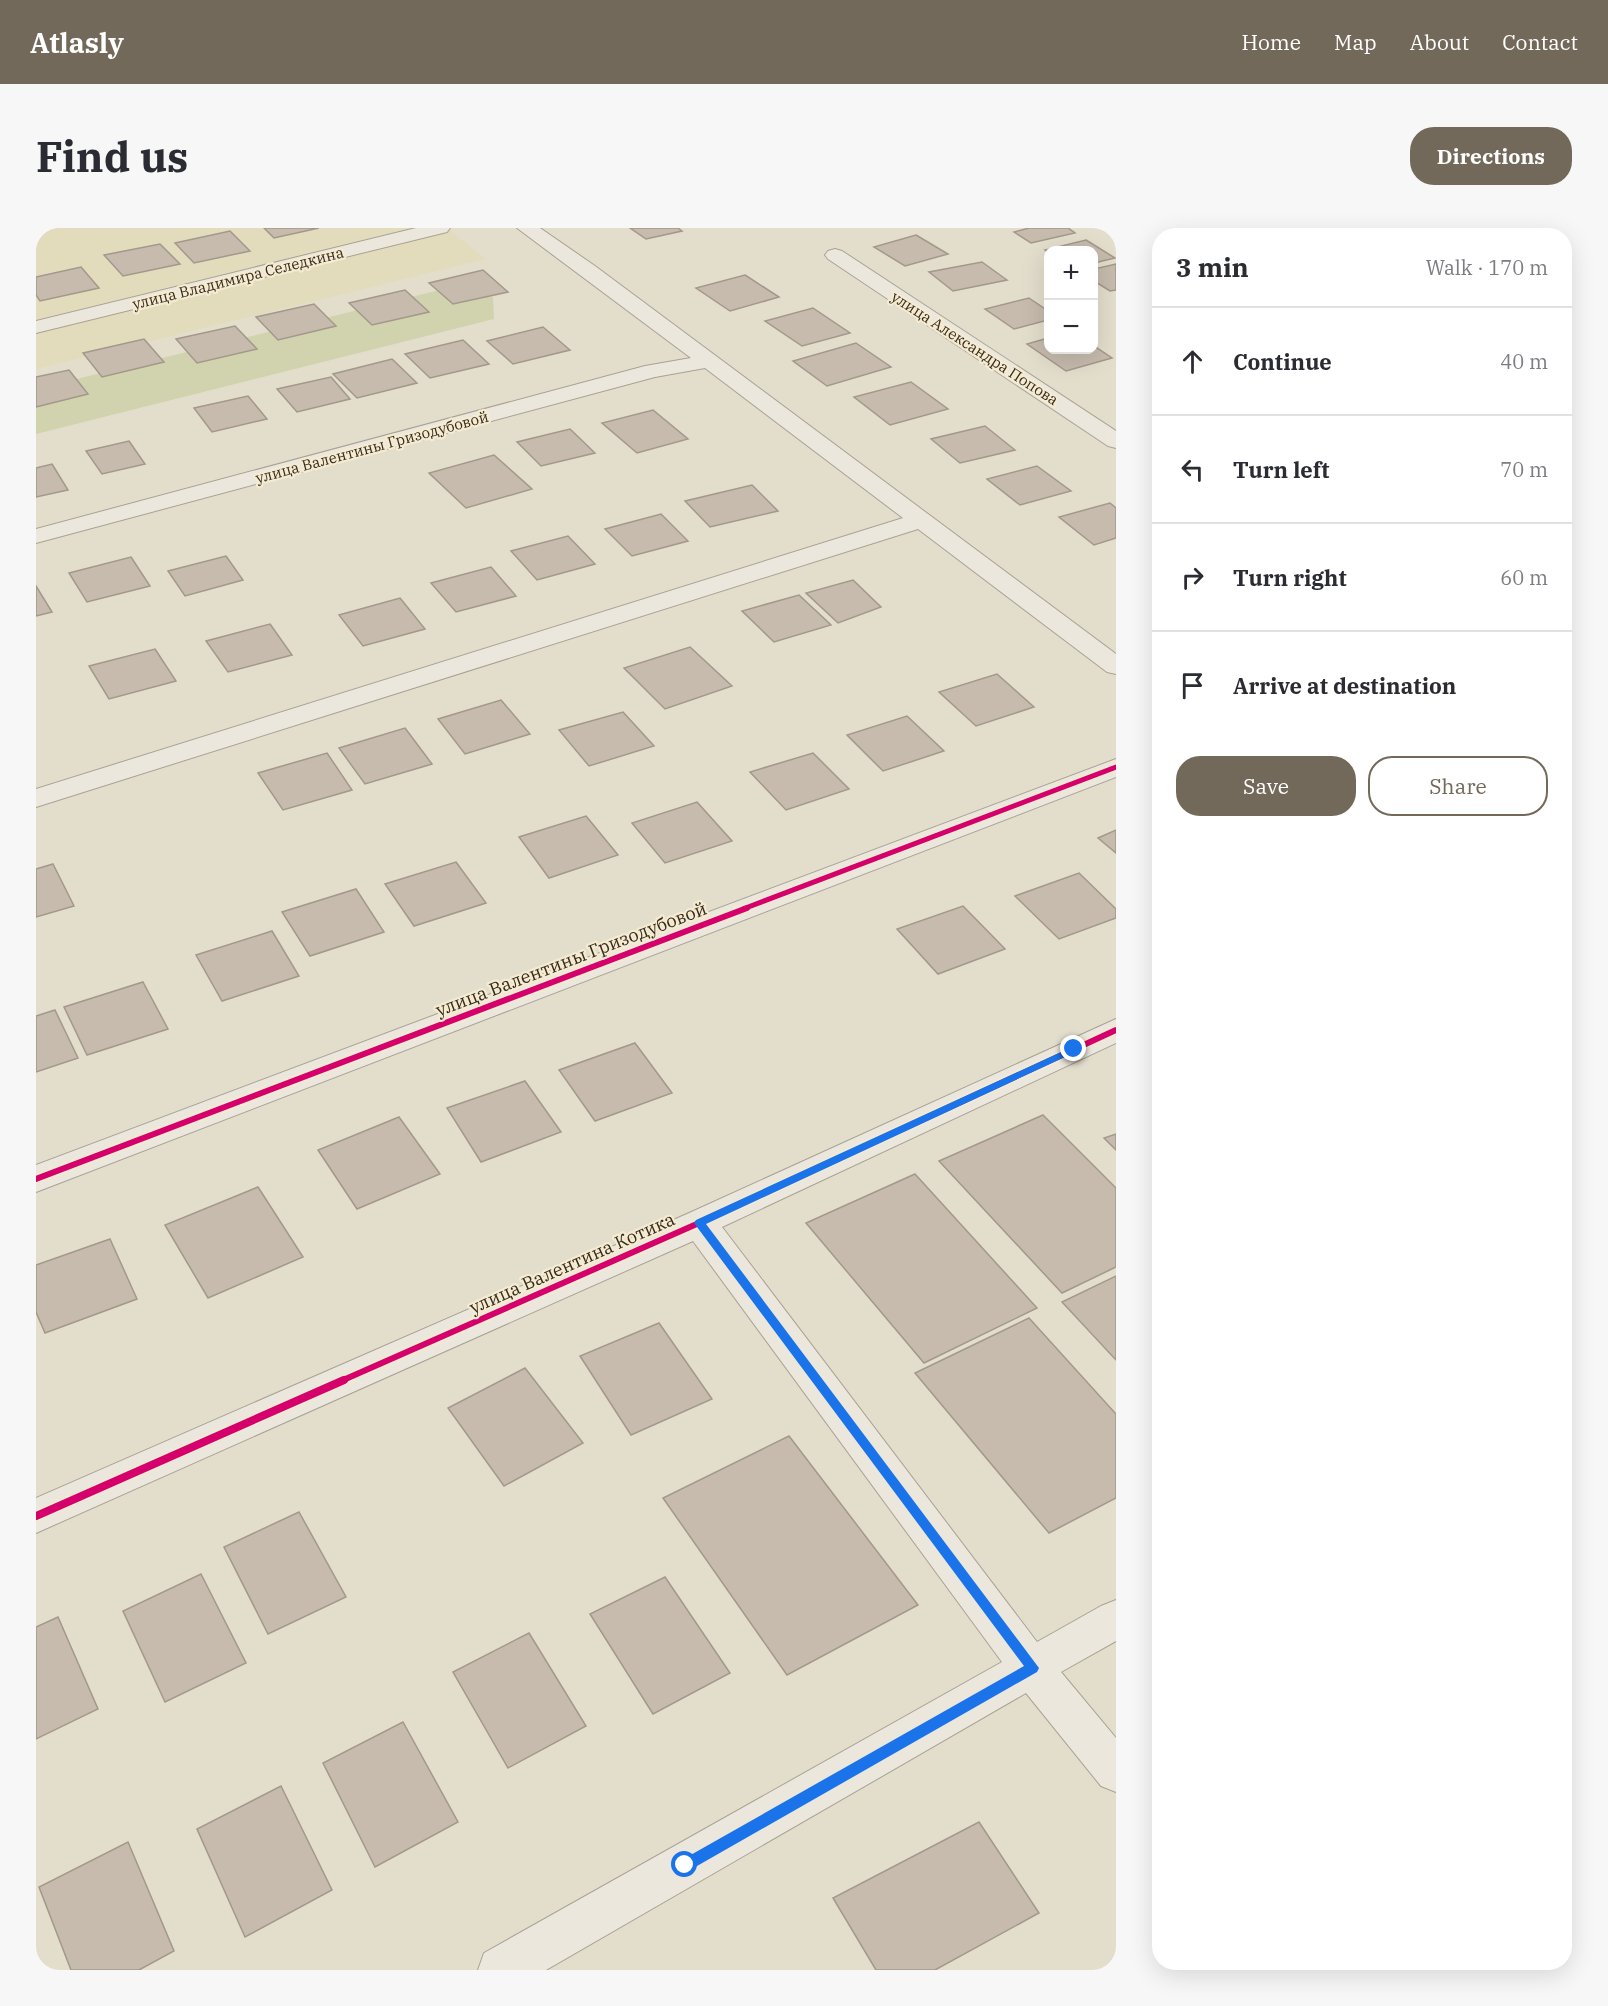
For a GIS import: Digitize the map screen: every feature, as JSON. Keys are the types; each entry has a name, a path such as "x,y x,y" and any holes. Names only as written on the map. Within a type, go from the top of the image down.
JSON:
{"street":[{"name":"улица Владимира Селедкина","path":"36,327 440,228"},
{"path":"527,228 598,277 1116,666"},
{"name":"улица Александра Попова","path":"835,255 1116,441"},
{"name":"улица Валентины Гризодубовой","path":"36,536 653,371 709,362"},
{"path":"36,798 921,520"},
{"name":"улица Валентины Гризодубовой","path":"36,1179 1116,767"},
{"name":"улица Валентина Котика","path":"36,1516 699,1223 1116,1030"},
{"path":"699,1223 1032,1668 1116,1771"},
{"path":"501,1970 1116,1619"}],"shaded area":[{"path":"36,228 447,228 486,259 36,369"}],"green space":[{"path":"456,286 493,297 494,319 36,434 36,389"}],"building":[{"path":"264,228 319,228 274,238"},
{"path":"630,228 678,228 682,231 646,239"},
{"path":"1029,228 1068,228 1075,233 1031,243 1014,232"},
{"path":"230,231 250,251 194,263 175,243"},
{"path":"916,235 948,254 905,266 874,247"},
{"path":"1086,240 1096,246 1061,246"},
{"path":"160,244 180,264 123,276 104,255"},
{"path":"1098,247 1115,258 1098,262"},
{"path":"982,262 1007,280 953,291 929,272"},
{"path":"1116,264 1116,290 1110,291 1098,284 1098,268"},
{"path":"81,267 99,288 40,301 36,295 36,277"},
{"path":"483,270 508,292 453,304 429,283"},
{"path":"745,275 779,297 730,311 696,288"},
{"path":"405,290 429,312 372,325 349,303"},
{"path":"1029,298 1044,308 1044,321 1014,329 985,309"},
{"path":"314,304 336,326 278,340 256,317"},
{"path":"813,308 850,333 802,346 765,321"},
{"path":"235,326 257,349 197,363 176,339"},
{"path":"543,327 570,350 513,364 487,341"},
{"path":"144,339 164,362 102,377 83,353"},
{"path":"1044,339 1044,354 1098,354 1098,349 1112,358 1066,371 1027,344"},
{"path":"463,340 489,364 430,378 405,354"},
{"path":"856,343 891,367 827,386 793,361"},
{"path":"392,359 417,383 357,398 333,374"},
{"path":"69,370 88,394 36,407 36,377"},
{"path":"331,377 350,399 297,412 277,389"},
{"path":"911,382 948,409 890,425 854,397"},
{"path":"248,396 267,419 212,432 194,408"},
{"path":"653,410 688,439 637,453 602,423"},
{"path":"985,426 1015,450 960,463 931,439"},
{"path":"570,429 595,453 541,466 517,442"},
{"path":"129,441 145,464 102,474 86,451"},
{"path":"494,455 532,489 466,508 429,473"},
{"path":"52,464 68,490 36,497 36,468"},
{"path":"1037,466 1071,491 1020,505 987,479"},
{"path":"752,485 778,511 710,527 685,501"},
{"path":"1110,503 1116,508 1116,538 1094,545 1059,517"},
{"path":"661,514 688,541 632,556 605,529"},
{"path":"568,536 595,564 537,580 511,551"},
{"path":"226,556 243,580 185,596 168,571"},
{"path":"131,557 150,586 87,602 69,573"},
{"path":"491,567 516,596 456,612 431,583"},
{"path":"853,580 881,607 838,623 806,593"},
{"path":"36,586 52,612 36,616"},
{"path":"799,595 831,625 774,642 742,611"},
{"path":"400,598 425,629 363,646 339,615"},
{"path":"270,624 292,655 228,672 206,641"},
{"path":"690,647 732,686 665,709 624,668"},
{"path":"155,649 176,681 109,699 89,666"},
{"path":"997,674 1034,707 976,726 939,692"},
{"path":"501,700 530,734 465,754 438,719"},
{"path":"623,712 654,746 589,766 559,730"},
{"path":"907,716 944,751 883,771 847,735"},
{"path":"405,728 432,764 365,784 339,748"},
{"path":"327,753 352,790 283,810 258,773"},
{"path":"813,753 849,789 786,810 750,772"},
{"path":"697,802 732,841 665,863 632,823"},
{"path":"586,816 618,855 549,878 519,837"},
{"path":"1116,830 1116,853 1098,838"},
{"path":"456,862 486,903 414,926 385,884"},
{"path":"53,864 74,906 36,917 36,869"},
{"path":"1079,873 1116,909 1116,918 1059,939 1015,896"},
{"path":"356,889 384,932 310,956 282,912"},
{"path":"963,906 1005,949 938,974 897,929"},
{"path":"272,931 299,976 222,1001 196,955"},
{"path":"143,982 168,1029 87,1055 64,1007"},
{"path":"55,1010 78,1058 36,1072 36,1016"},
{"path":"635,1043 672,1093 595,1121 559,1070"},
{"path":"525,1081 561,1132 481,1162 447,1108"},
{"path":"1043,1115 1116,1188 1116,1267 1062,1293 939,1161"},
{"path":"399,1117 440,1174 357,1209 318,1150"},
{"path":"1116,1134 1116,1150 1104,1138"},
{"path":"915,1174 1037,1308 924,1363 806,1223"},
{"path":"258,1187 303,1257 208,1298 165,1225"},
{"path":"110,1239 137,1299 45,1333 36,1312 36,1265"},
{"path":"1116,1276 1116,1360 1062,1302"},
{"path":"1029,1318 1116,1414 1116,1498 1049,1533 915,1373"},
{"path":"659,1323 712,1399 631,1435 580,1356"},
{"path":"525,1368 583,1443 504,1486 448,1408"},
{"path":"789,1436 918,1605 787,1675 663,1498"},
{"path":"299,1512 346,1597 268,1634 224,1547"},
{"path":"201,1574 246,1663 165,1702 123,1611"},
{"path":"665,1577 730,1673 653,1714 590,1614"},
{"path":"58,1617 98,1709 36,1739 36,1627"},
{"path":"529,1633 586,1726 508,1768 453,1672"},
{"path":"403,1722 458,1822 375,1867 323,1763"},
{"path":"281,1786 332,1890 245,1937 197,1829"},
{"path":"979,1822 1039,1913 935,1970 876,1970 833,1898"},
{"path":"128,1842 174,1951 139,1970 71,1970 39,1887"}],"cycle path":[{"path":"36,1179 1116,767"},
{"path":"36,1516 699,1223 1116,1030"}],"route":[{"path":"685,1865 1032,1668 699,1223 1074,1049"}]}
